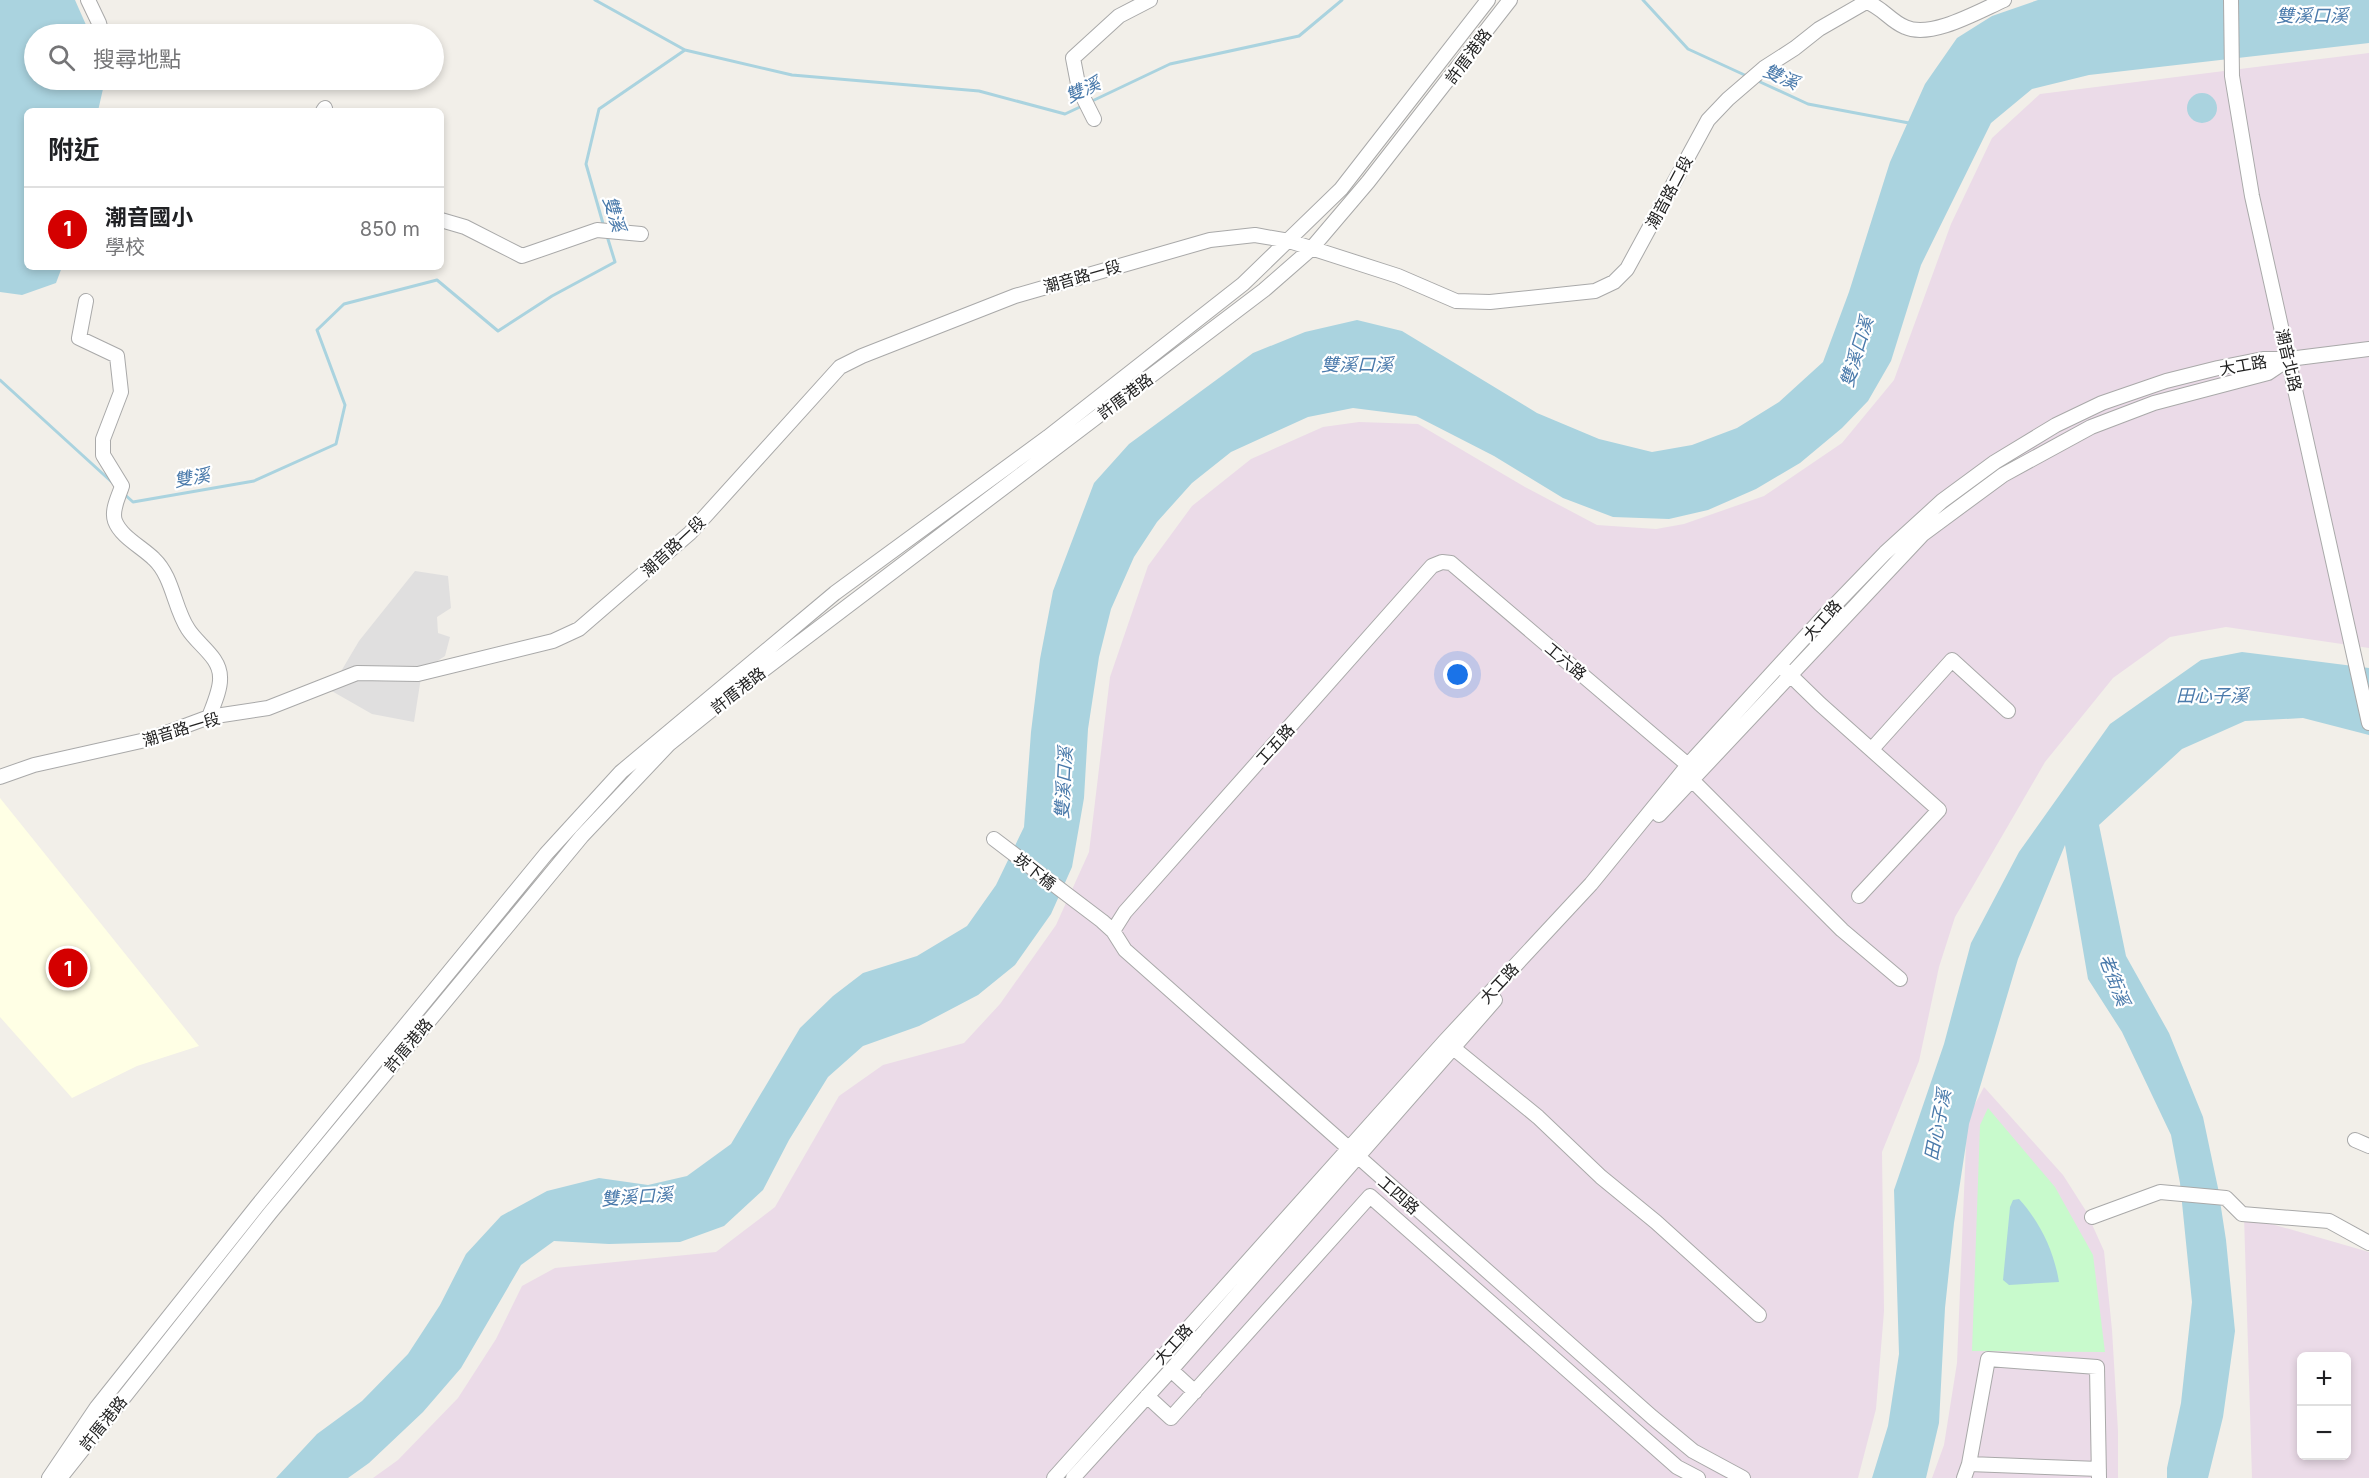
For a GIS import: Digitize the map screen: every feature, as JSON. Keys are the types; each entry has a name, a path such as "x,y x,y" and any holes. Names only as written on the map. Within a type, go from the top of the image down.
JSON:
{"street":[{"path":"88,0 99,24"},
{"path":"1088,109 1079,89 1073,58 1119,16 1150,0"},
{"name":"許厝港路","path":"60,1478 263,1222 582,836 691,720 725,699 1264,290 1488,0"},
{"name":"許厝港路","path":"49,1478 97,1407 354,1088 546,854 621,772 691,720 835,593 1058,430 1243,284 1300,245 1368,182 1510,0"},
{"name":"潮音路二段","path":"1300,245 1398,276 1456,301 1490,302 1595,291 1614,282 1627,269 1708,120 1764,68 1819,29 1866,2 1875,4 1888,17 1915,31 1942,26 2004,0"},
{"name":"潮音北路","path":"2231,0 2232,76 2252,196 2369,723"},
{"path":"444,221 465,226 522,256 597,230 641,234"},
{"name":"潮音路一段","path":"0,777 34,765 150,739 209,717 268,708 357,673 418,674 562,637 579,629 690,533 840,367 862,356 1015,296 1199,243 1255,235 1300,245"},
{"path":"86,301 79,338 117,356 121,392 104,439 104,455 120,492 113,514 115,523 163,570 186,627 216,661 221,678 209,717"},
{"path":"2289,359 2369,349"},
{"name":"大工路","path":"1054,1478 1449,1044 1781,666 1885,553 1942,501 1995,462 2056,425 2102,403 2166,381 2263,359 2289,359"},
{"name":"大工路","path":"1690,772 1791,676 1923,534 2003,475 2091,427 2154,404 2268,374 2289,359"},
{"name":"工六路","path":"1442,562 1451,563 1690,772 1842,930 1900,979"},
{"name":"工五路","path":"1113,931 1125,912 1432,566 1442,562"},
{"path":"1872,749 1952,660 2008,711"},
{"path":"1781,666 1820,704 1939,810 1859,896"},
{"name":"崁下橋","path":"997,842 1068,897"},
{"name":"工四路","path":"1068,897 1102,921 1113,931 1125,950 1652,1418 1693,1451 1743,1478"},
{"path":"1449,1044 1538,1117 1601,1177 1627,1196 1642,1213 1656,1222 1759,1315"},
{"path":"354,1088 366,1096"},
{"path":"2355,1140 2369,1146"},
{"name":"大工路","path":"1073,1478 1171,1370 1351,1153"},
{"path":"2092,1217 2160,1192 2226,1198 2242,1214 2329,1221 2369,1243"},
{"path":"1147,1396 1171,1418 1370,1196 1677,1467 1698,1478"},
{"path":"1988,1359 2097,1367 2099,1473 1966,1471 1988,1359"},
{"path":"1171,1370 1195,1392"}],"shaded area":[{"path":"2369,53 2369,648 2226,627 2170,637 2113,678 2045,762 1955,917 1939,967 1919,1061 1882,1152 1884,1311 1876,1409 1858,1478 373,1478 398,1460 458,1398 496,1339 522,1286 555,1268 716,1252 775,1207 839,1096 883,1065 964,1043 1000,1004 1056,925 1089,852 1110,677 1148,566 1192,506 1251,459 1323,427 1359,422 1418,424 1525,487 1597,525 1656,529 1684,524 1764,496 1842,443 1894,380 1951,224 1992,138 2040,94"},
{"path":"415,571 448,576 451,608 437,617 438,633 450,637 445,656 422,671 414,722 372,714 330,690 359,641"},
{"path":"0,798 199,1046 137,1066 72,1098 0,1017"},
{"path":"1984,1087 2063,1175 2086,1211 2104,1251 2112,1330 2118,1431 2118,1478 1932,1478 1944,1445 1957,1363 1967,1119"},
{"path":"2244,1216 2369,1252 2369,1478 2252,1478"}],"green space":[{"path":"1988,1108 2055,1187 2093,1255 2105,1352 1972,1351 1980,1125"}],"water":[{"path":"0,0 75,0 86,24 24,24 24,90 103,90 99,108 24,108 24,270 61,270 56,283 22,295 0,292"},
{"name":"雙溪口溪","path":"2038,0 2369,0 2369,43 2089,75 2032,89 1991,123 1921,265 1891,361 1868,401 1842,428 1800,463 1756,489 1708,510 1669,519 1613,517 1563,498 1494,456 1416,416 1353,408 1308,417 1231,452 1192,483 1157,522 1134,557 1111,609 1099,657 1088,729 1084,798 1072,867 1051,914 1015,965 978,995 919,1026 863,1046 828,1077 789,1140 763,1190 724,1226 680,1242 609,1244 554,1241 521,1265 461,1368 423,1412 369,1463 348,1478 276,1478 317,1434 362,1401 408,1354 440,1305 466,1254 501,1216 547,1191 599,1178 648,1185 687,1176 731,1144 800,1028 833,996 863,973 917,956 967,926 996,885 1024,827 1031,732 1040,659 1053,591 1094,483 1129,444 1253,353 1305,332 1357,320 1402,331 1537,413 1599,439 1652,452 1692,445 1737,428 1779,402 1823,362 1849,292 1890,162 1925,84 1957,38 1992,16"},
{"path":"2202,93 2208,94 2216,102 2216,114 2208,122 2202,123 2196,122 2188,114 2187,108 2188,102 2196,94"},
{"path":"2242,652 2369,668 2369,735 2303,718 2245,721 2182,749 2099,825 2126,956 2169,1033 2203,1117 2218,1188 2226,1240 2235,1331 2223,1417 2208,1478 2167,1478 2167,1468 2181,1403 2192,1302 2180,1183 2171,1135 2122,1032 2088,979 2065,845 2018,959 1969,1124 1954,1223 1945,1308 1939,1423 1926,1478 1872,1478 1888,1426 1899,1354 1894,1190 1944,1044 1971,943 2019,852 2110,724 2201,660"},
{"path":"2019,1199 2045,1238 2054,1259 2059,1282 2009,1285 2003,1280 2010,1207 2013,1200"}],"waterway":[{"path":"595,0 685,50"},
{"name":"雙溪","path":"1090,102 1170,64 1299,36 1342,0"},
{"name":"雙溪","path":"1643,0 1688,49 1749,77"},
{"name":"雙溪","path":"604,227 586,164 599,109 685,50 792,75 979,91 1065,114 1082,106"},
{"name":"雙溪","path":"1758,81 1808,104 1909,123"},
{"name":"雙溪","path":"123,493 133,502 254,481 336,444 345,405 317,330 344,304 437,280 498,331 552,296 615,262 607,236"},
{"name":"雙溪","path":"0,380 114,484"}],"place":[{"name":"潮音國小","path":"68,968"}],"water label":[{"name":"田心子溪","path":"2212,696"},
{"name":"老街溪","path":"2114,980"},
{"name":"田心子溪","path":"1938,1125"}]}
